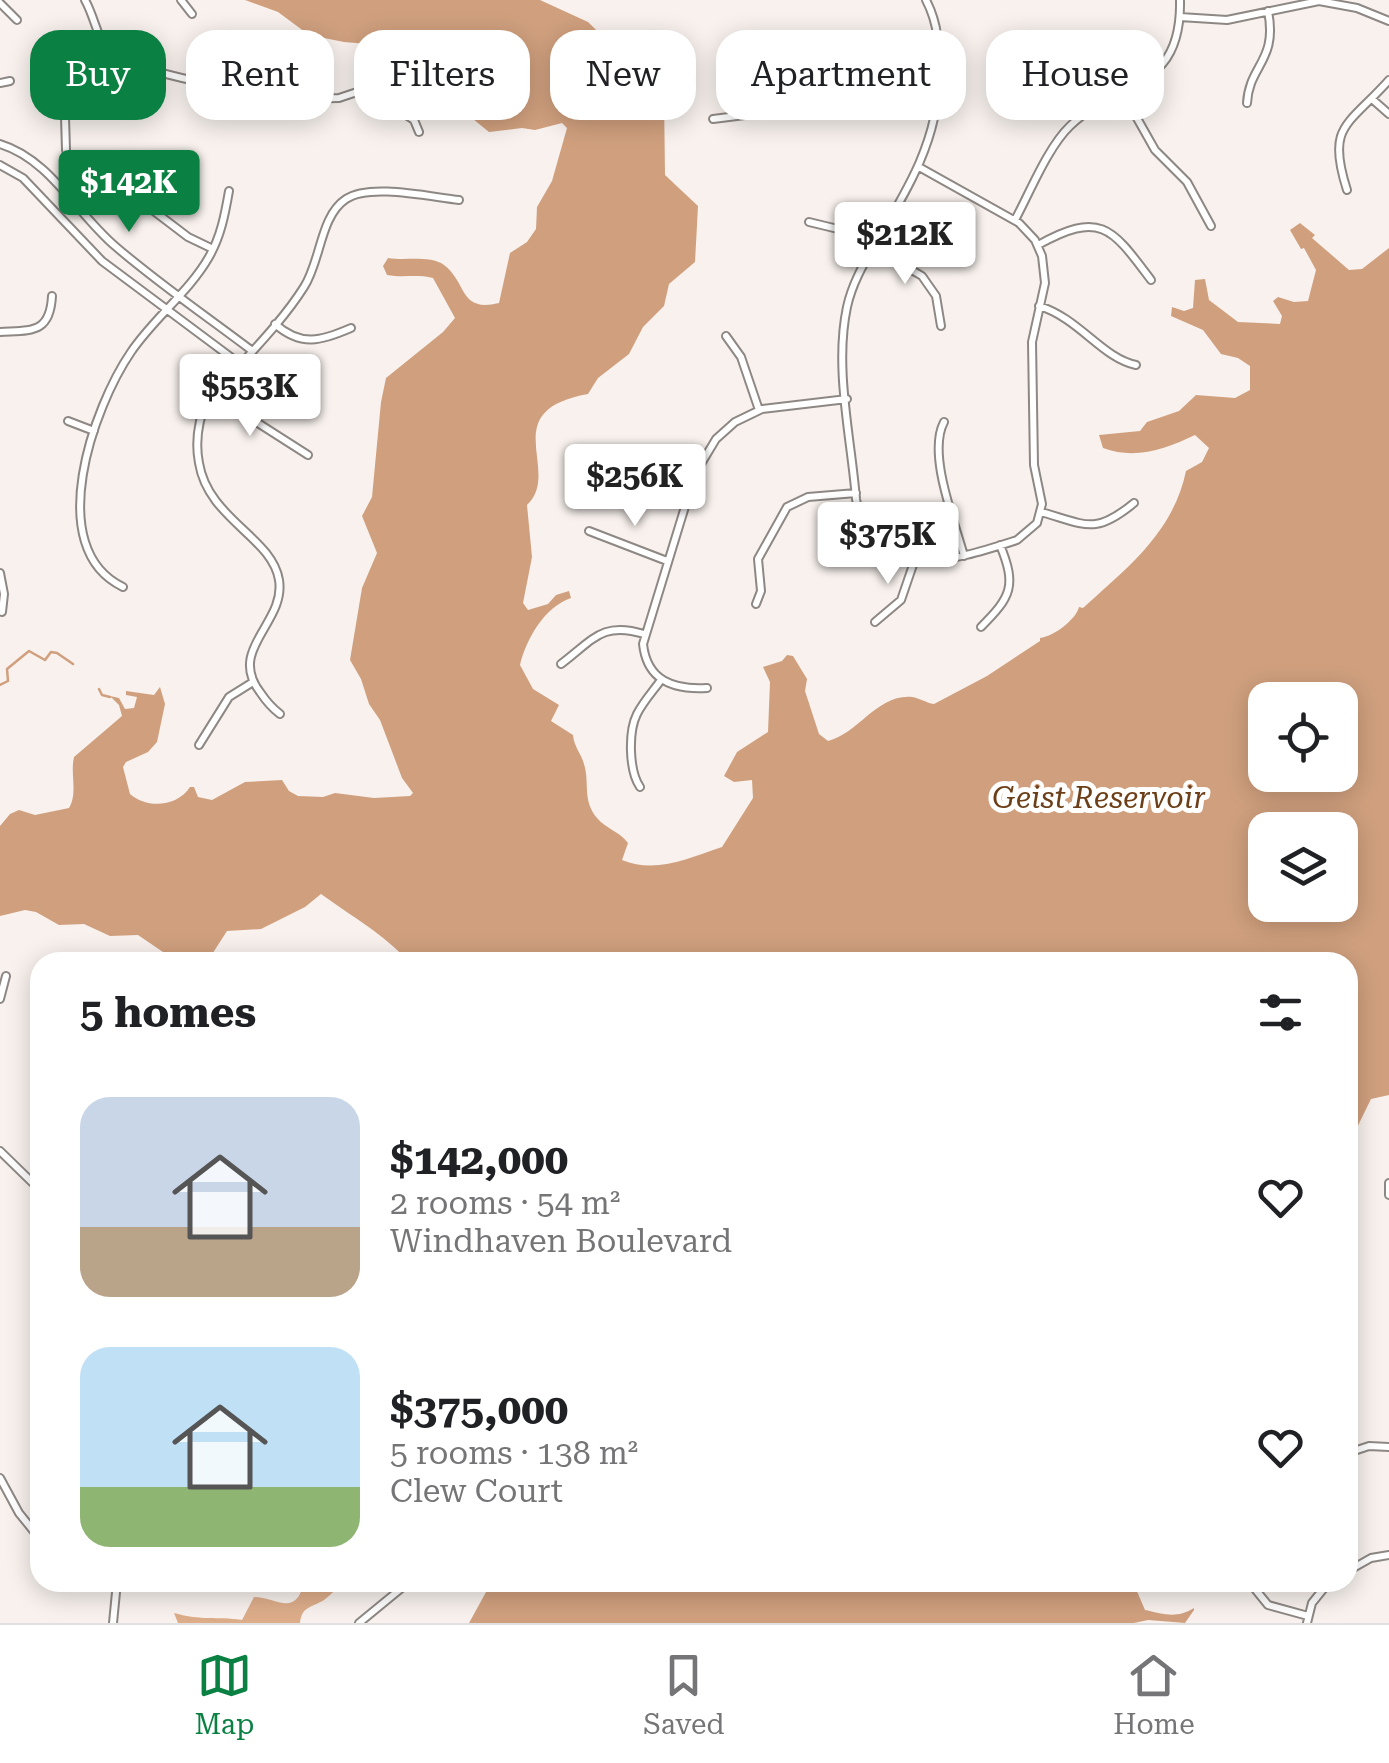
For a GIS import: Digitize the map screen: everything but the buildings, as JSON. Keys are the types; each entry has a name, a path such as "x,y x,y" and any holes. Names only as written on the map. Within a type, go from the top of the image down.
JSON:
{"street":[{"path":"85,0 97,30"},
{"path":"181,0 192,14"},
{"path":"926,0 937,30"},
{"path":"1164,60 1173,44 1180,0"},
{"path":"1180,17 1222,20 1319,0 1357,8 1389,21"},
{"path":"0,3 17,20"},
{"path":"1248,103 1251,84 1268,52 1268,10"},
{"path":"1348,190 1338,160 1338,140 1346,125 1389,80"},
{"path":"0,83 10,81"},
{"path":"334,97 368,90 414,120 419,132"},
{"path":"1372,99 1389,114"},
{"path":"65,120 66,150"},
{"path":"919,167 1014,220 1038,245 1045,271 1032,342 1034,465 1042,496 1041,512 1027,534 940,562 914,562 892,554 875,540 862,521 847,399 844,322 856,278 919,167 935,120"},
{"path":"1014,220 1065,131 1077,120"},
{"path":"1138,120 1155,150 1190,185 1212,226"},
{"path":"0,144 40,167 102,235 251,350"},
{"path":"0,165 23,178 102,261 240,364"},
{"path":"123,588 105,574 82,533 82,474 94,431 124,362 213,249 229,191"},
{"path":"280,714 253,682 249,669 250,655 277,605 279,580 272,562 220,509 202,476 198,434 211,394 307,282 331,216 348,198 372,191 459,200"},
{"path":"146,206 213,249"},
{"path":"809,222 842,230 926,280 937,298 941,326"},
{"path":"1038,245 1065,230 1093,226 1121,240 1152,280"},
{"path":"0,332 40,326 50,312 52,296"},
{"path":"1039,306 1068,317 1117,358 1136,365"},
{"path":"274,324 289,336 311,341 351,328"},
{"path":"726,336 742,360 760,410"},
{"path":"211,394 308,455"},
{"path":"708,688 679,688 662,680 646,660 644,634 694,477 716,439 734,422 778,405 847,399"},
{"path":"68,420 94,431"},
{"path":"944,422 938,436 940,466 964,556"},
{"path":"634,458 694,477"},
{"path":"756,604 761,592 758,559 787,508 808,497 856,493"},
{"path":"1041,512 1097,526 1114,519 1134,503"},
{"path":"589,531 667,561"},
{"path":"980,627 1002,605 1010,587 1009,567 1000,545"},
{"path":"875,622 904,595 914,562"},
{"path":"0,573 2,612"},
{"path":"561,664 606,630 622,628 644,634"},
{"path":"640,787 633,770 634,724 639,710 662,680"},
{"path":"198,744 229,697 253,682"},
{"path":"0,999 6,976"},
{"path":"0,1151 30,1180"},
{"path":"1389,1183 1389,1194"},
{"path":"1358,1450 1389,1447"},
{"path":"0,1478 30,1527"},
{"path":"1358,1565 1389,1554"},
{"path":"114,1623 116,1592"},
{"path":"359,1623 397,1592"},
{"path":"1257,1592 1266,1603 1307,1620 1320,1592"}],"shaded area":[{"path":"333,1592 305,1610 300,1623 178,1623 174,1613 242,1620 254,1597 290,1603 300,1594"}],"water":[{"name":"Geist Reservoir","path":"245,0 540,0 588,22 596,30 550,30 550,120 664,120 665,175 698,206 695,262 669,284 664,306 643,327 629,354 598,378 588,394 560,402 544,414 537,428 536,491 527,505 532,557 523,603 528,610 569,591 571,598 552,609 538,626 520,665 533,689 559,705 551,721 573,735 586,771 592,811 628,843 622,860 635,864 672,863 722,847 753,798 752,780 734,782 724,776 737,752 768,732 770,682 763,667 782,661 787,655 793,656 807,679 805,691 819,734 828,741 849,731 888,702 912,697 934,704 987,676 1040,638 1064,626 1079,607 1083,608 1146,548 1171,513 1186,471 1202,462 1209,448 1195,435 1162,448 1127,453 1103,448 1099,435 1140,431 1147,422 1179,411 1196,395 1235,398 1250,390 1250,366 1221,354 1203,330 1171,316 1172,307 1184,311 1193,308 1195,280 1205,279 1209,300 1238,322 1280,324 1282,316 1273,301 1278,297 1308,301 1316,270 1290,230 1300,223 1349,270 1362,269 1389,248 1389,1095 1371,1099 1358,1126 1358,952 399,952 321,894 305,907 261,929 227,931 213,952 163,952 138,935 110,936 84,924 59,925 36,912 25,910 0,916 0,826 19,810 35,815 69,808 74,757 122,716 119,705 110,696 119,698 125,709 134,708 137,697 126,695 126,691 154,695 160,687 165,704 157,742 123,767 130,794 145,802 170,802 190,787 194,787 198,797 212,800 245,782 282,780 298,796 323,797 335,793 374,798 413,793 402,778 380,720 350,660 362,588 377,553 362,516 372,497 386,378 455,318 433,278 387,275 383,266 388,258 438,262 451,272 470,300 486,305 499,303 510,253 527,242 536,229 537,207 552,181 567,128 562,123 535,130 489,132 474,120 530,120 530,30 354,30 354,43 334,40 334,30 302,30 278,12"},
{"path":"486,1592 1137,1592 1145,1610 1170,1615 1194,1608 1185,1623 469,1623"}],"waterway":[{"path":"0,685 8,681 7,669 29,651 45,660 51,652 57,653 73,664"},
{"path":"99,689 102,695 110,697"}]}
